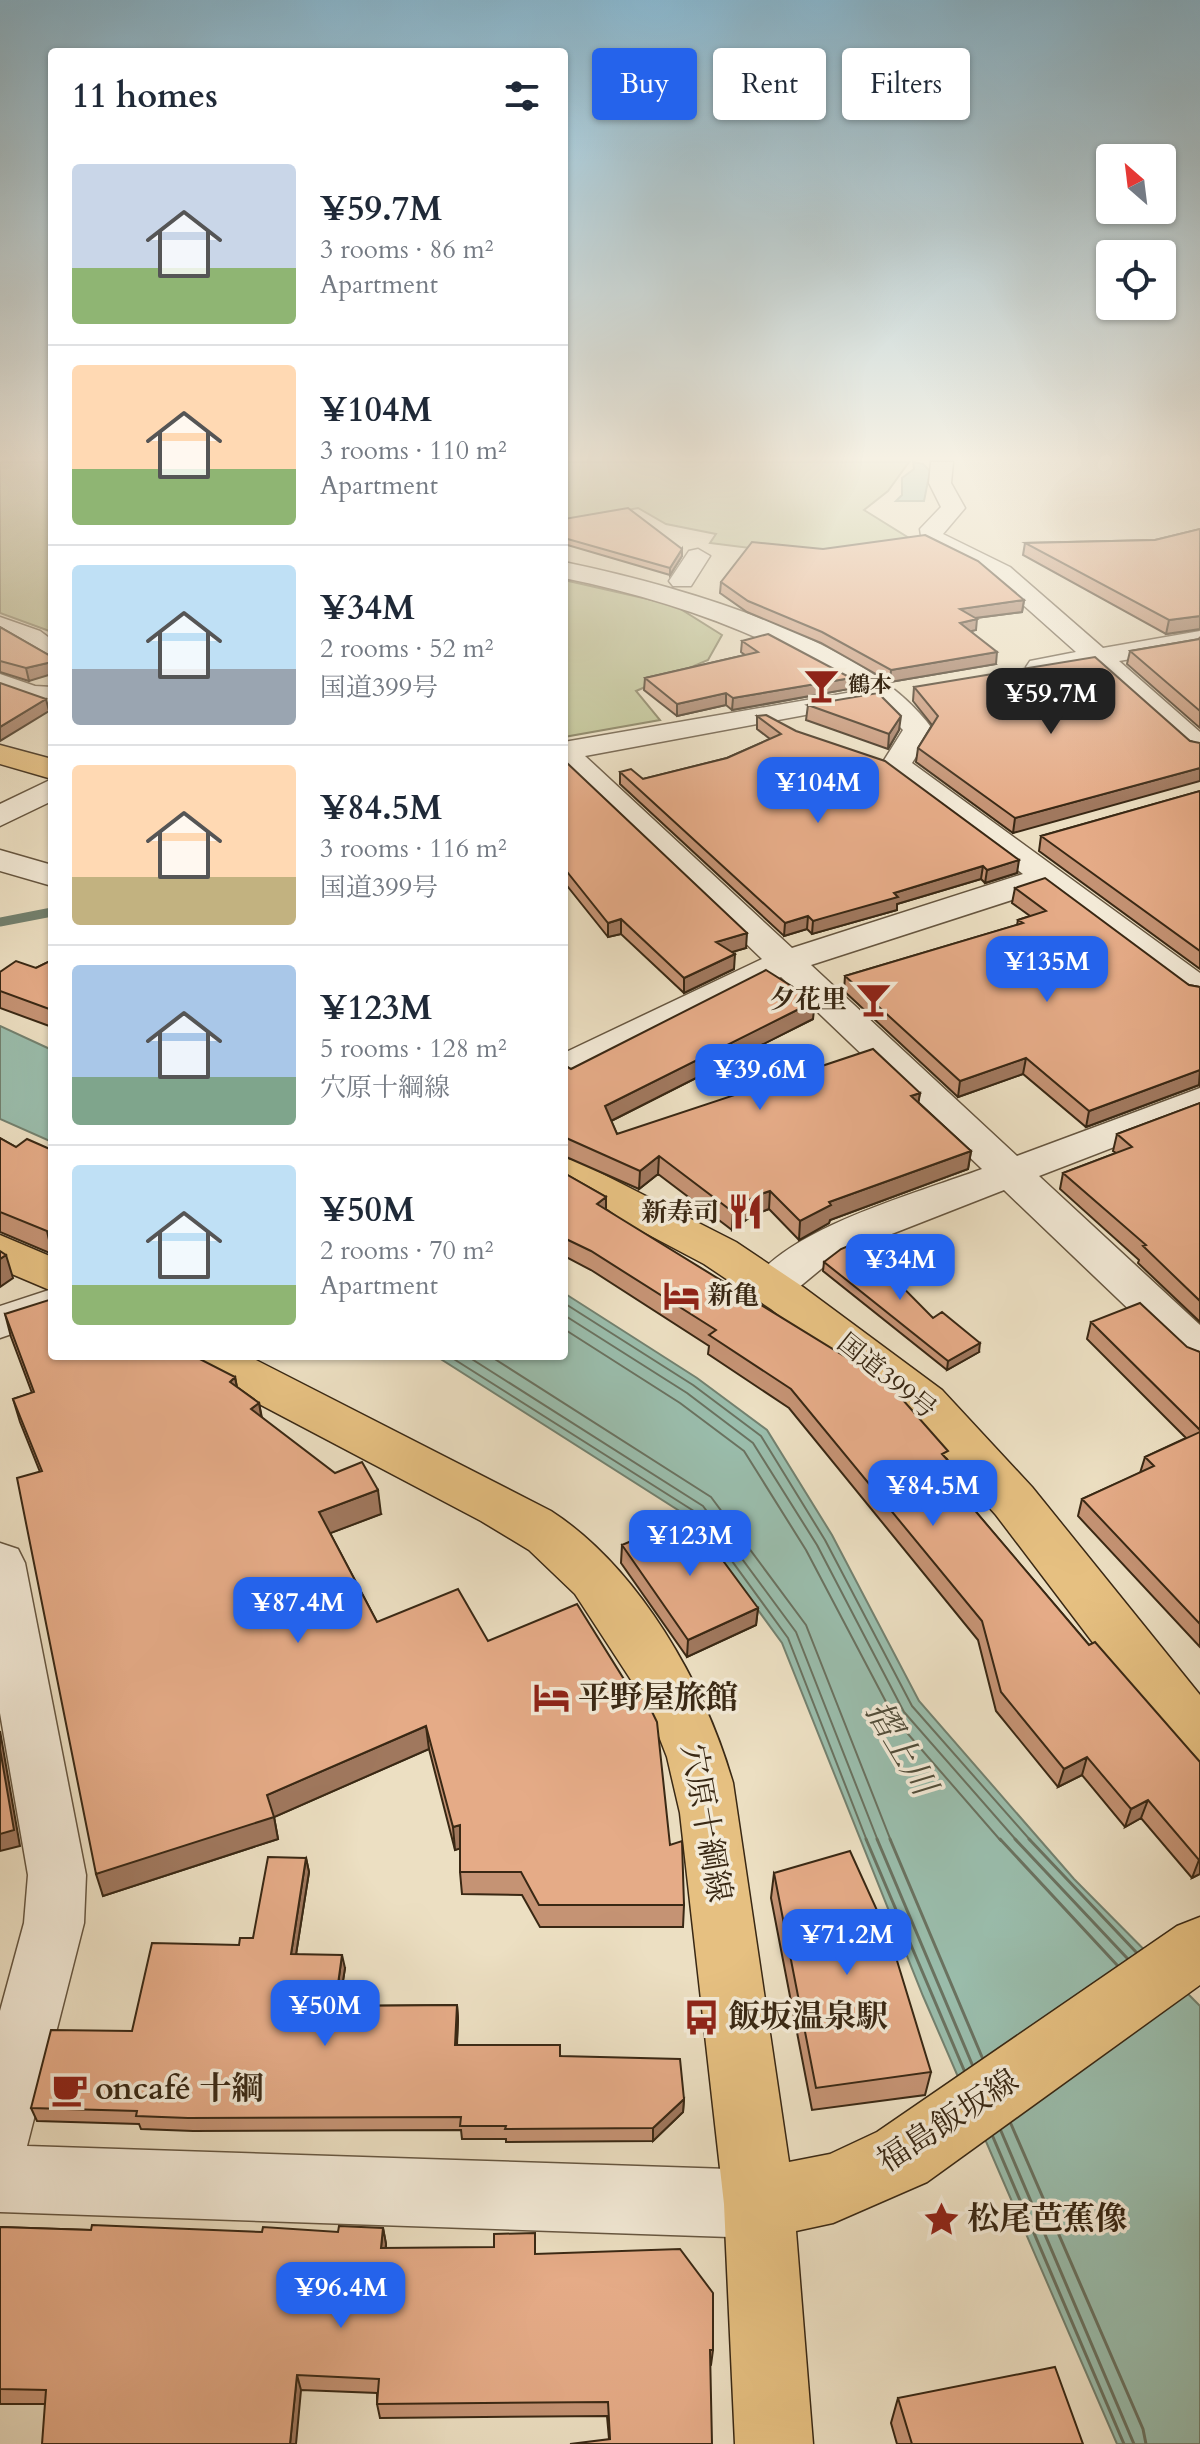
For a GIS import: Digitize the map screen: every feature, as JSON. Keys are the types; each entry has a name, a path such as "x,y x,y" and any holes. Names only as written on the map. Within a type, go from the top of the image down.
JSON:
{"main road":[{"path":"0,754 48,768"},
{"name":"国道399号","path":"568,1174 720,1253 771,1287 925,1403 1014,1501 1200,1738"},
{"path":"0,1250 48,1274"},
{"name":"穴原十綱線","path":"216,1360 502,1509 555,1543 575,1558 598,1586 649,1658 683,1713 700,1757 710,1813 759,2204"},
{"name":"福島飯坂線","path":"759,2204 833,2188 902,2157 1200,1947"},
{"path":"759,2204 774,2444"}],"street":[{"path":"590,576 677,596 716,611 809,652 884,695 909,715 918,730 881,760 1200,990"},
{"path":"661,576 694,583 716,596 716,611"},
{"path":"682,581 685,576"},
{"path":"1006,576 1200,747"},
{"path":"0,625 31,637 48,650"},
{"path":"1011,672 1200,639"},
{"path":"0,682 30,694 48,696"},
{"path":"568,751 926,687"},
{"path":"769,714 806,735"},
{"path":"568,756 1007,1173 1200,1351"},
{"path":"0,817 48,790"},
{"path":"1005,848 1040,837"},
{"path":"0,860 48,875"},
{"path":"568,1065 785,962 1045,878"},
{"path":"771,1287 823,1245 1200,1100"},
{"path":"0,1322 48,1305"},
{"path":"0,1563 57,1875 54,1923 0,2132"},
{"path":"0,2179 759,2204"}],"shaded area":[{"path":"0,576 48,576 48,631 0,613"},
{"path":"568,581 674,605 722,635 708,660 636,691 660,720 568,736"}],"water":[{"path":"0,1026 48,1048 48,1140 0,1119"},
{"name":"摺上川","path":"568,1296 697,1378 767,1430 832,1535 919,1701 1074,1879 1200,2006 1200,2444 1117,2444 923,1996 782,1643 692,1519 442,1360 568,1360"}],"building":[{"path":"726,576 996,576 1024,600 960,609 977,619 960,623 997,652 891,670 822,632 748,601 721,582"},
{"path":"1087,576 1200,576 1200,616 1169,620"},
{"path":"0,627 48,655 48,663 26,668 0,661"},
{"path":"768,634 851,678 733,698 726,693 677,704 645,678 758,652 742,641"},
{"path":"1200,639 1200,711 1130,651"},
{"path":"1095,657 1190,741 1200,743 1200,768 1015,818 918,748 938,716 914,687"},
{"path":"0,683 46,699 0,727"},
{"path":"878,693 901,716 889,734 808,705"},
{"path":"766,715 796,731 885,761 1019,860 987,870 983,866 894,893 898,897 813,921 808,916 785,923 620,772 631,769 643,779 727,758 781,734 757,716"},
{"path":"568,764 747,933 716,942 735,954 684,978 621,919 608,923 568,873"},
{"path":"1200,791 1200,951 1041,836"},
{"path":"1045,878 1189,985 1200,987 1200,1070 1089,1111 1026,1058 960,1081 845,976 1023,923 1018,920 1046,911 1015,888"},
{"path":"16,961 36,968 48,962 48,1009 0,991 0,972"},
{"path":"766,970 815,1001 605,1106 617,1134 873,1049 920,1093 911,1096 971,1151 829,1202 831,1205 800,1221 770,1191 755,1196 733,1212 659,1156 640,1171 568,1139 568,1067 571,1069"},
{"path":"1200,1103 1200,1301 1143,1246 1146,1245 1063,1173 1132,1147 1117,1134"},
{"path":"0,1138 16,1147 27,1139 48,1148 48,1236 47,1231 0,1212"},
{"path":"568,1175 606,1197 597,1204 888,1383 948,1451 942,1454 979,1495 966,1500 1089,1645 1095,1642 1200,1762 1200,1860 1148,1800 1131,1809 1087,1757 1064,1769 1001,1692 982,1621 791,1389 709,1335 716,1330 591,1251 568,1240"},
{"path":"858,1242 933,1318 942,1312 980,1343 948,1361 824,1262 841,1249"},
{"path":"48,1300 48,1360 202,1360 235,1377 230,1382 259,1403 251,1409 335,1473 362,1462 378,1490 319,1512 377,1622 458,1589 488,1641 577,1604 627,1684 637,1681 657,1722 670,1845 682,1841 684,1905 539,1905 521,1872 460,1872 460,1825 453,1827 426,1726 267,1795 274,1817 96,1874 17,1478 42,1471 13,1399 34,1392 5,1314"},
{"path":"1140,1303 1187,1347 1200,1352 1200,1430 1091,1322"},
{"path":"1200,1432 1200,1624 1082,1499 1154,1466 1145,1457"},
{"path":"690,1516 758,1608 688,1640 622,1545"},
{"path":"0,1749 14,1830 0,1834"},
{"path":"850,1851 891,1941 931,2072 816,2088 774,1873"},
{"path":"268,1857 306,1858 291,1954 342,1955 335,2006 457,2005 455,2045 560,2045 560,2056 680,2059 684,2099 653,2128 505,2129 506,2126 460,2126 461,2117 188,2118 136,2116 137,2111 31,2108 51,2030 132,2031 152,1943 239,1945 240,1938 253,1938"},
{"path":"92,2225 262,2232 263,2227 338,2232 339,2226 383,2228 381,2248 494,2247 494,2234 535,2233 535,2254 680,2249 713,2293 713,2350 710,2350 712,2444 570,2444 610,2439 608,2402 377,2404 379,2379 297,2375 290,2444 42,2444 46,2390 0,2389 0,2227 91,2230"},
{"path":"1055,2367 1083,2444 912,2444 898,2398"}],"waterway":[{"path":"0,922 48,913"}],"place":[{"name":"鶴本","path":"822,685"},
{"name":"夕花里","path":"873,999"},
{"name":"新寿司","path":"745,1212"},
{"name":"新亀","path":"681,1295"},
{"name":"平野屋旅館","path":"552,1698"},
{"name":"飯坂温泉駅","path":"702,2017"},
{"name":"oncafé 十綱","path":"69,2089"},
{"name":"松尾芭蕉像","path":"941,2219"}]}
